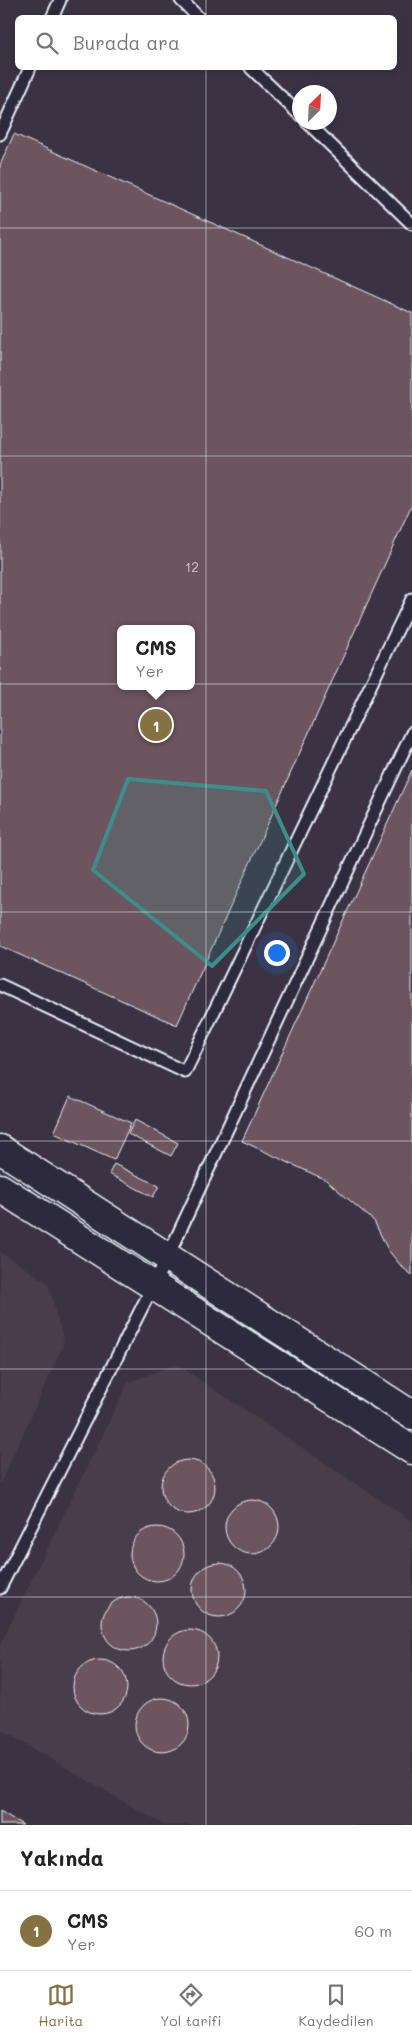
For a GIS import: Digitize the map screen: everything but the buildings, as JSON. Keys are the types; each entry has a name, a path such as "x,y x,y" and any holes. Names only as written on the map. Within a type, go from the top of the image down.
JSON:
{"street":[{"path":"0,1149 412,1415"},
{"path":"0,1188 412,1450"}],"lane":[{"path":"53,15 60,0"},
{"path":"181,0 196,15"},
{"path":"0,134 29,70"},
{"path":"253,70 292,107"},
{"path":"316,130 412,224"},
{"path":"0,985 185,1072 412,599"},
{"path":"0,1588 167,1258 412,733"}],"highlighted area":[{"path":"128,779 266,791 304,874 212,966 93,870"}],"shaded area":[{"path":"0,1252 48,1283 64,1343 0,1484"},
{"path":"176,1364 412,1521 412,1825 164,1825 0,1729 0,1645 128,1383"}],"place":[{"name":"CMS","path":"156,725"}]}
